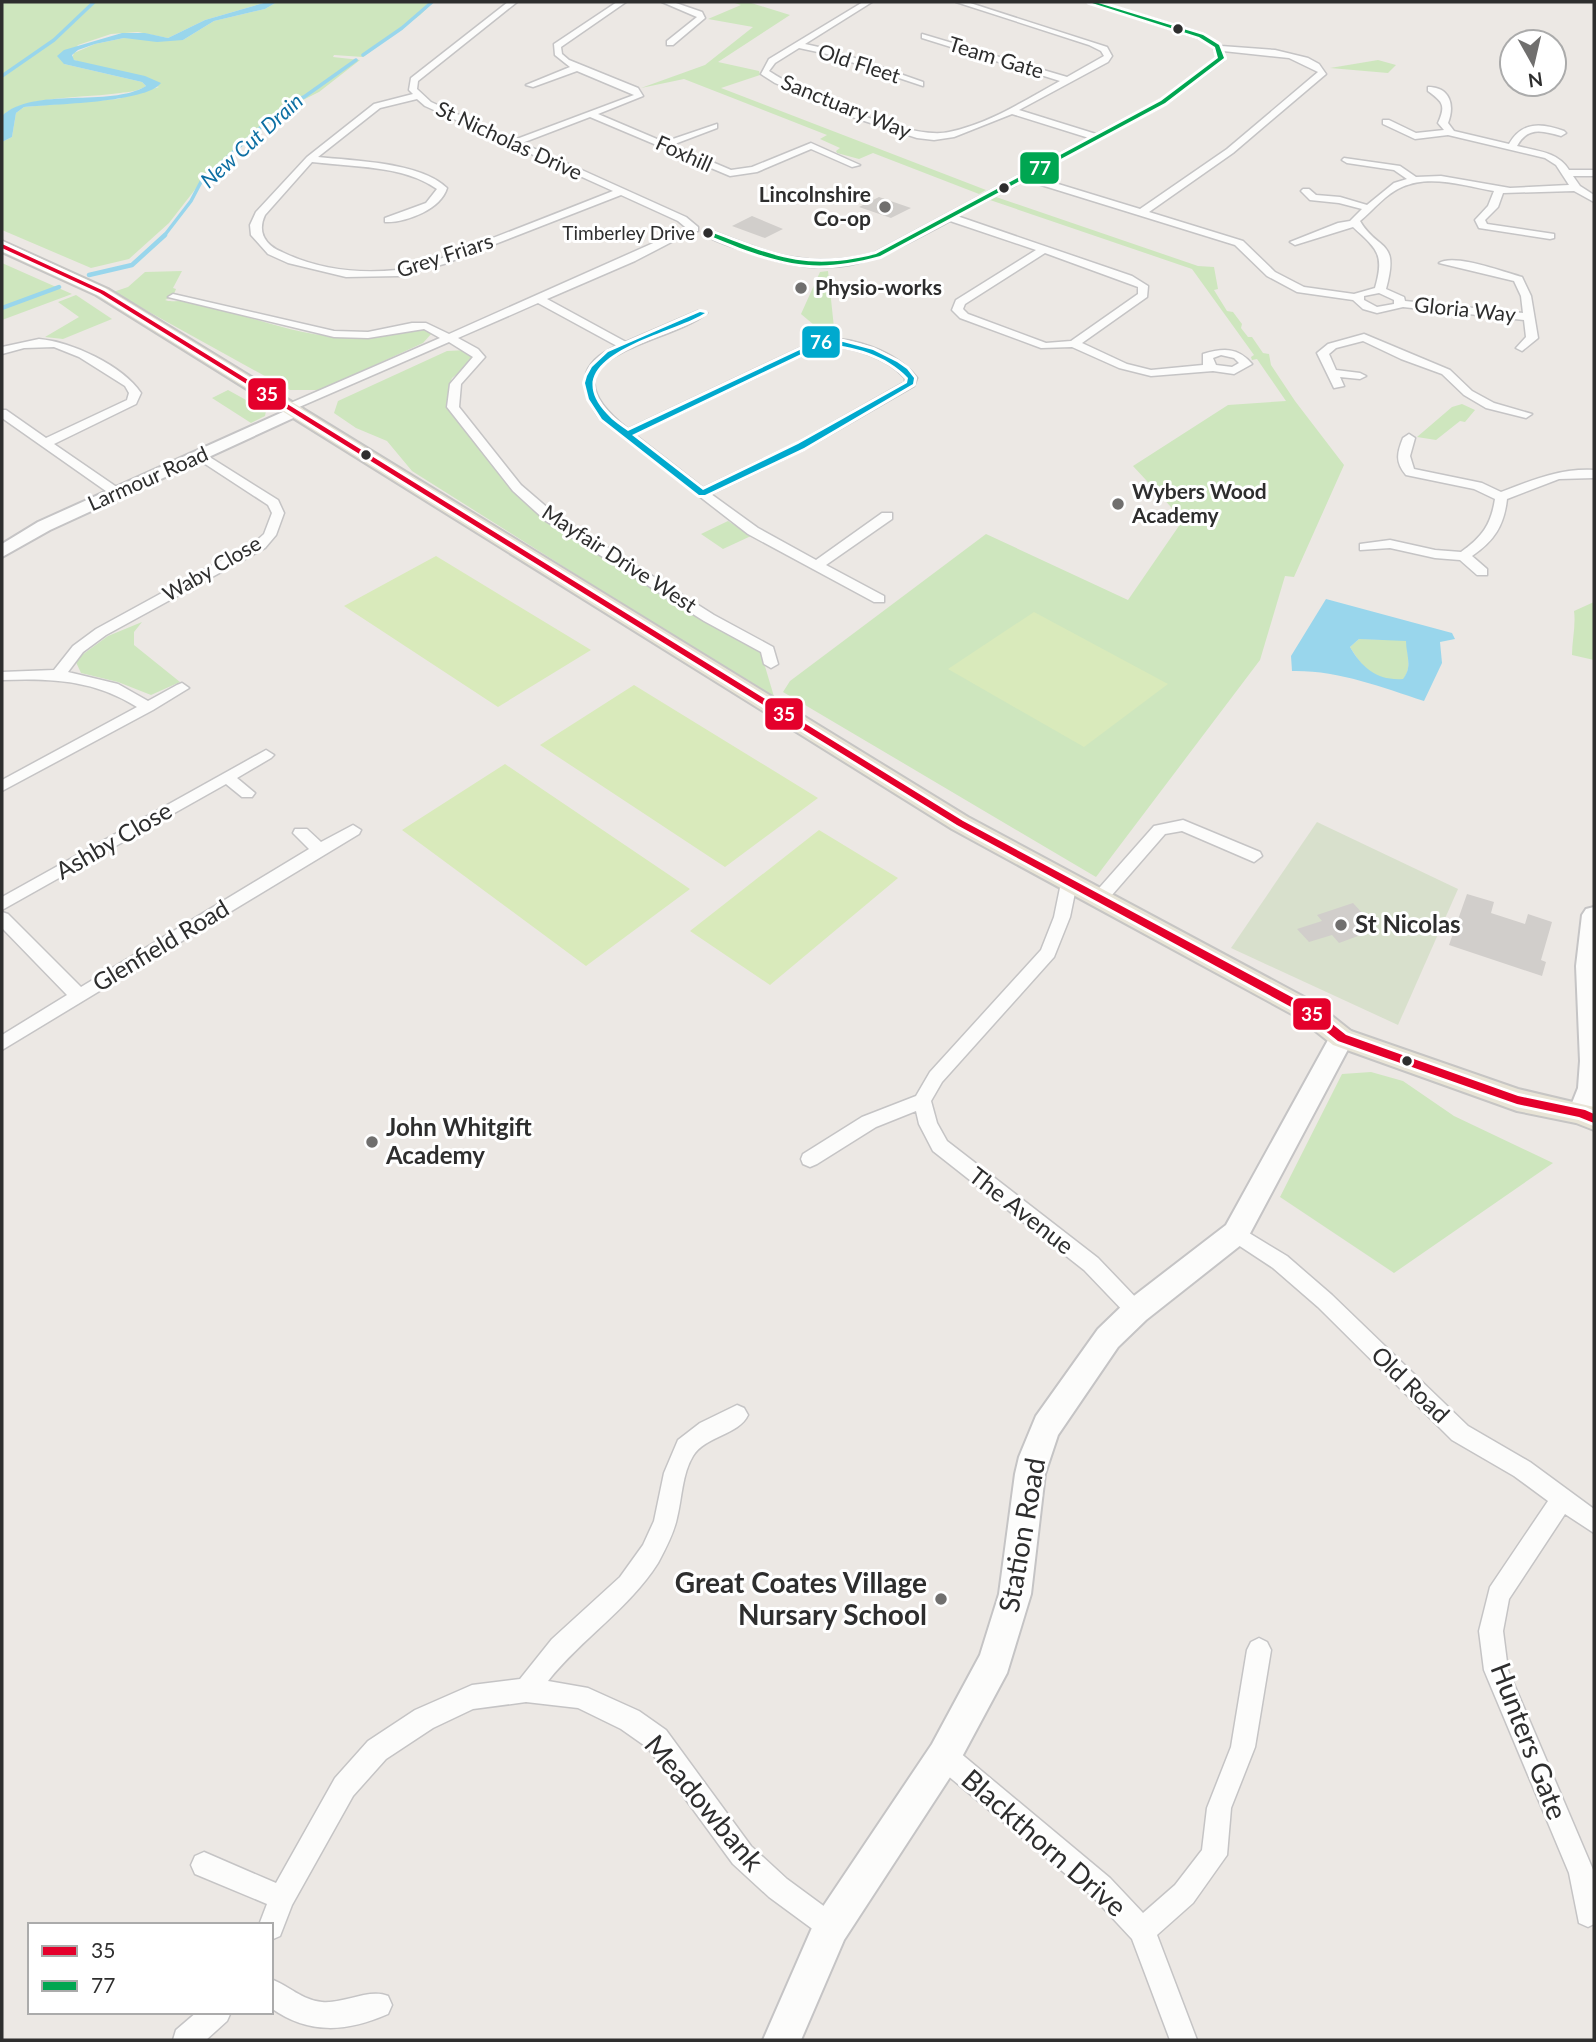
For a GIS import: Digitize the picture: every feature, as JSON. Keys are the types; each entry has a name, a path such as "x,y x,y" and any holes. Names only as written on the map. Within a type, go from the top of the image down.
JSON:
{"main road":[{"path":"2,246 102,292 960,822 1308,1011 1342,1038 1517,1100 1588,1116"}],"street":[{"name":"St Nicholas Drive","path":"513,2 404,86 413,90 417,96 514,144 682,219 691,236"},
{"path":"514,144 634,100 639,94 561,58 557,46 622,2"},
{"path":"666,2 699,13 702,18 670,43"},
{"name":"Sanctuary Way","path":"868,2 772,61 764,70 766,74 903,132 920,136 951,136 964,133 1105,60 1107,51 1093,43 960,2"},
{"path":"1091,2 1208,39 1219,49 1246,48"},
{"name":"Team Gate","path":"923,35 1066,80"},
{"path":"1140,214 1230,151 1323,72 1311,63 1214,38 1208,39"},
{"name":"Old Fleet","path":"798,45 829,52 919,86 931,83"},
{"name":"St Nicholas Drive","path":"691,236 708,233 771,258 819,266 848,264 878,255 1173,95 1219,62 1219,49"},
{"path":"527,86 579,67"},
{"name":"Grey Friars","path":"387,102 386,99 404,86"},
{"path":"1432,89 1447,101 1449,109 1443,123 1449,132"},
{"name":"Grey Friars","path":"417,96 377,106 310,159 260,214 255,225 256,235 264,247 281,257 346,274 383,275 415,270 620,192"},
{"path":"1009,110 1096,137"},
{"name":"Foxhill","path":"592,115 730,173 754,170 811,146 859,162 839,174"},
{"path":"1386,122 1415,136 1449,132 1553,158 1576,188 1594,199"},
{"path":"665,145 713,124 726,127"},
{"path":"1512,147 1517,136 1524,132 1544,127 1561,133"},
{"path":"310,159 410,174 432,181 442,188 438,200 388,221"},
{"path":"1347,160 1390,166 1402,170 1414,180"},
{"path":"1566,173 1594,173"},
{"path":"1025,177 1245,246 1272,275 1292,286 1357,298 1361,304 1375,309 1389,310 1401,304 1394,295 1380,290 1363,292 1357,298"},
{"path":"1355,224 1358,216 1397,185 1414,180 1441,179 1499,190 1576,188"},
{"path":"1499,190 1493,208 1480,220 1483,226 1550,236"},
{"path":"1306,191 1313,198 1340,200 1368,208"},
{"path":"949,217 1128,278 1138,282 1145,292 1074,344 1054,347 1034,343 964,316 957,310 960,302 1043,250"},
{"path":"1295,242 1342,225 1355,224 1381,247 1387,258 1387,268 1380,290"},
{"name":"St Nicholas Drive","path":"691,236 736,243"},
{"path":"296,410 691,236"},
{"name":"Gloria Way","path":"1444,263 1516,277 1530,273"},
{"name":"Gloria Way","path":"1516,277 1523,287 1532,338 1522,348"},
{"path":"173,297 334,334 368,335 404,327 426,326 453,339"},
{"path":"542,301 624,345"},
{"name":"Gloria Way","path":"1401,304 1528,317"},
{"path":"1370,330 1375,309"},
{"path":"702,313 624,345 598,361 589,375 588,387 594,404 606,417 753,531 879,599"},
{"path":"1338,386 1324,357 1326,349 1370,330"},
{"path":"1370,330 1405,357 1446,372 1468,393 1490,406 1526,414"},
{"name":"Mayfair Drive West","path":"453,339 479,357 459,377 451,394 453,407 517,488 551,519 709,618 768,650 771,664"},
{"path":"2,351 43,341 60,344 129,384 135,393 132,402 120,411 46,443"},
{"path":"628,433 821,342 847,343 900,366 912,378 910,384 801,446 702,493"},
{"path":"1074,344 1124,366 1151,373 1213,368"},
{"path":"1331,373 1360,376"},
{"name":"Larmour Road","path":"2,552 44,526 296,410"},
{"path":"2,413 117,493"},
{"path":"1409,438 1403,457 1404,465 1410,472 1478,486 1501,497 1550,478 1581,472 1594,474"},
{"name":"Waby Close","path":"58,675 78,649 101,632 260,544 270,535 278,513 274,503 200,455"},
{"path":"1464,556 1493,532 1499,522 1501,497"},
{"path":"818,564 887,516"},
{"path":"1365,547 1374,543 1398,544 1434,554 1464,556 1482,572"},
{"path":"2,676 58,675 110,684 148,707"},
{"path":"2,786 182,688"},
{"name":"Ashby Close","path":"2,904 265,755"},
{"path":"226,777 247,793"},
{"path":"1099,899 1160,830 1183,825 1254,856"},
{"name":"Glenfield Road","path":"2,1043 353,830"},
{"path":"301,834 320,850"},
{"path":"810,1158 869,1122 922,1101 936,1077 1048,953 1062,917 1069,883"},
{"path":"1588,1116 1594,1061 1588,966 1594,915"},
{"path":"2,918 79,996"},
{"name":"Station Road","path":"782,2040 831,1927 944,1756 995,1661 1015,1594 1026,1493 1042,1436 1082,1372 1108,1338 1136,1311 1236,1233 1342,1038"},
{"name":"The Avenue","path":"922,1101 928,1124 940,1146 1091,1264 1136,1311"},
{"name":"Old Road","path":"1236,1233 1280,1262 1325,1301 1460,1433 1522,1469 1594,1522"},
{"path":"526,1690 560,1647 628,1585 651,1553 664,1522 675,1473 686,1447 708,1430 737,1415"},
{"name":"Hunters Gate","path":"1561,1500 1498,1595 1491,1631 1496,1670 1583,1873 1588,1914"},
{"name":"Blackthorn Drive","path":"1142,1931 1184,1894 1214,1855 1219,1808 1242,1747 1259,1650"},
{"name":"Meadowbank","path":"273,1923 282,1898 344,1787 377,1750 424,1719 472,1697 526,1690 580,1696 630,1720 657,1739 742,1855 778,1888 831,1927"},
{"name":"Blackthorn Drive","path":"944,1756 1101,1887 1142,1931 1183,2040"},
{"path":"204,1865 282,1898"},
{"path":"273,1993 307,2014 346,2017 379,2005"},
{"path":"186,2040 216,2014"}],"green space":[{"path":"2,2 267,2 205,20 168,38 138,32 111,34 78,45 64,64 142,82 146,86 107,95 58,98 25,104 2,116"},
{"path":"277,2 433,2 420,15 363,57 334,55 333,57 360,60 319,92 283,110 204,178 169,223 129,259 91,268 2,230 2,142 12,137 16,113 24,107 118,99 159,87 74,60 74,53 95,44 124,38 183,40 214,21 265,9"},
{"path":"732,2 748,2 790,15 718,62 759,71 760,75 721,88 986,190 979,194 873,153 859,159 837,153 840,148 820,139 827,135 684,79 641,88 705,65 753,27 708,19 741,5"},
{"path":"1378,60 1396,65 1388,73 1330,68"},
{"path":"996,197 1198,266 1214,267 1218,289 1214,290 1227,311 1233,312 1242,324 1241,328 1248,337 1252,337 1263,353 1269,354 1271,365 1295,401 1344,465 1294,577 1285,576 1260,660 1096,877 783,692 790,681 986,534 1128,600 1183,520 1133,466 1228,405 1286,401 1257,359 1252,360 1254,355 1192,269 990,200"},
{"path":"2,263 72,294 2,320"},
{"path":"182,271 173,288 176,289 173,296 165,300 191,301 274,325 338,337 359,337 417,328 432,333 423,343 320,390 290,390 113,292 128,287 145,272"},
{"path":"828,271 835,337 827,336 801,314 820,272"},
{"path":"76,295 112,319 63,339 45,337 79,317 58,302"},
{"path":"467,350 475,355 471,363 452,378 448,407 487,456 543,518 561,532 761,653 775,700 412,471 387,441 356,428 334,413 338,401 447,351"},
{"path":"228,390 266,411 265,416 251,423 212,398"},
{"path":"1462,404 1475,410 1465,422 1460,421 1436,440 1417,437 1452,407"},
{"path":"728,521 751,536 723,549 701,534"},
{"path":"436,556 591,650 498,707 344,606"},
{"path":"1594,602 1594,660 1572,655 1574,611"},
{"path":"1034,612 1168,684 1084,747 948,669"},
{"path":"142,622 134,632 134,645 180,682 151,695 118,682 81,673 75,660 108,636"},
{"path":"1359,639 1407,640 1408,665 1403,680 1378,676 1366,668 1350,647"},
{"path":"634,685 818,798 725,867 540,745"},
{"path":"505,764 690,889 586,966 402,830"},
{"path":"1317,822 1458,889 1398,1025 1231,948"},
{"path":"819,830 898,878 770,985 690,931"},
{"path":"1371,1072 1403,1081 1454,1116 1553,1163 1394,1273 1280,1197 1342,1074"}],"water":[{"path":"267,2 277,2 265,9 214,21 183,40 157,42 124,38 78,50 72,55 74,60 145,76 161,83 152,90 118,99 24,107 16,113 12,137 2,142 2,116 16,107 52,99 113,96 146,86 142,82 64,64 57,56 64,50 122,33 145,33 168,38 205,20"},
{"path":"1326,599 1452,633 1455,639 1440,642 1442,663 1424,701 1343,676 1292,671 1291,656","holes":["1359,639 1406,641 1408,665 1403,679 1386,678 1372,672 1350,647"]}],"building":[{"name":"Lincolnshire Co-op","path":"879,197 911,208 891,218 859,207"},
{"path":"752,216 783,229 765,238 732,226"},
{"path":"1467,894 1494,902 1491,913 1525,924 1528,914 1552,922 1541,960 1546,962 1542,976 1449,945"},
{"name":"St Nicolas","path":"1353,903 1377,929 1339,943 1332,935 1309,942 1297,929 1322,921 1317,915"}],"waterway":[{"path":"2,76 54,40 94,2"},
{"name":"New Cut Drain","path":"363,55 402,28 432,2"},
{"name":"New Cut Drain","path":"164,236 191,201 202,180 288,103 304,97 356,60"},
{"name":"New Cut Drain","path":"89,275 132,265 164,236"},
{"name":"New Cut Drain","path":"2,308 59,287"}],"transit line":[{"name":"77","path":"708,233 791,262 831,265 878,255 1163,102 1221,58 1217,46 1201,36 1091,2"},
{"name":"35","path":"2,246 102,292 960,823 1308,1011 1342,1038 1517,1100 1581,1113 1594,1119"},
{"name":"76","path":"628,434 821,342 857,347 883,357 904,370 911,378 910,384 801,446 702,493 605,417 593,399 589,383 594,368 610,353 702,313"}],"place":[{"name":"Lincolnshire Co-op","path":"885,207"},
{"name":"Timberley Drive","path":"708,233"},
{"name":"Physio-works","path":"801,288"},
{"name":"Wybers Wood Academy","path":"1118,504"},
{"name":"St Nicolas","path":"1341,925"},
{"name":"John Whitgift Academy","path":"372,1142"},
{"name":"Great Coates Village Nursary School","path":"941,1599"}]}
